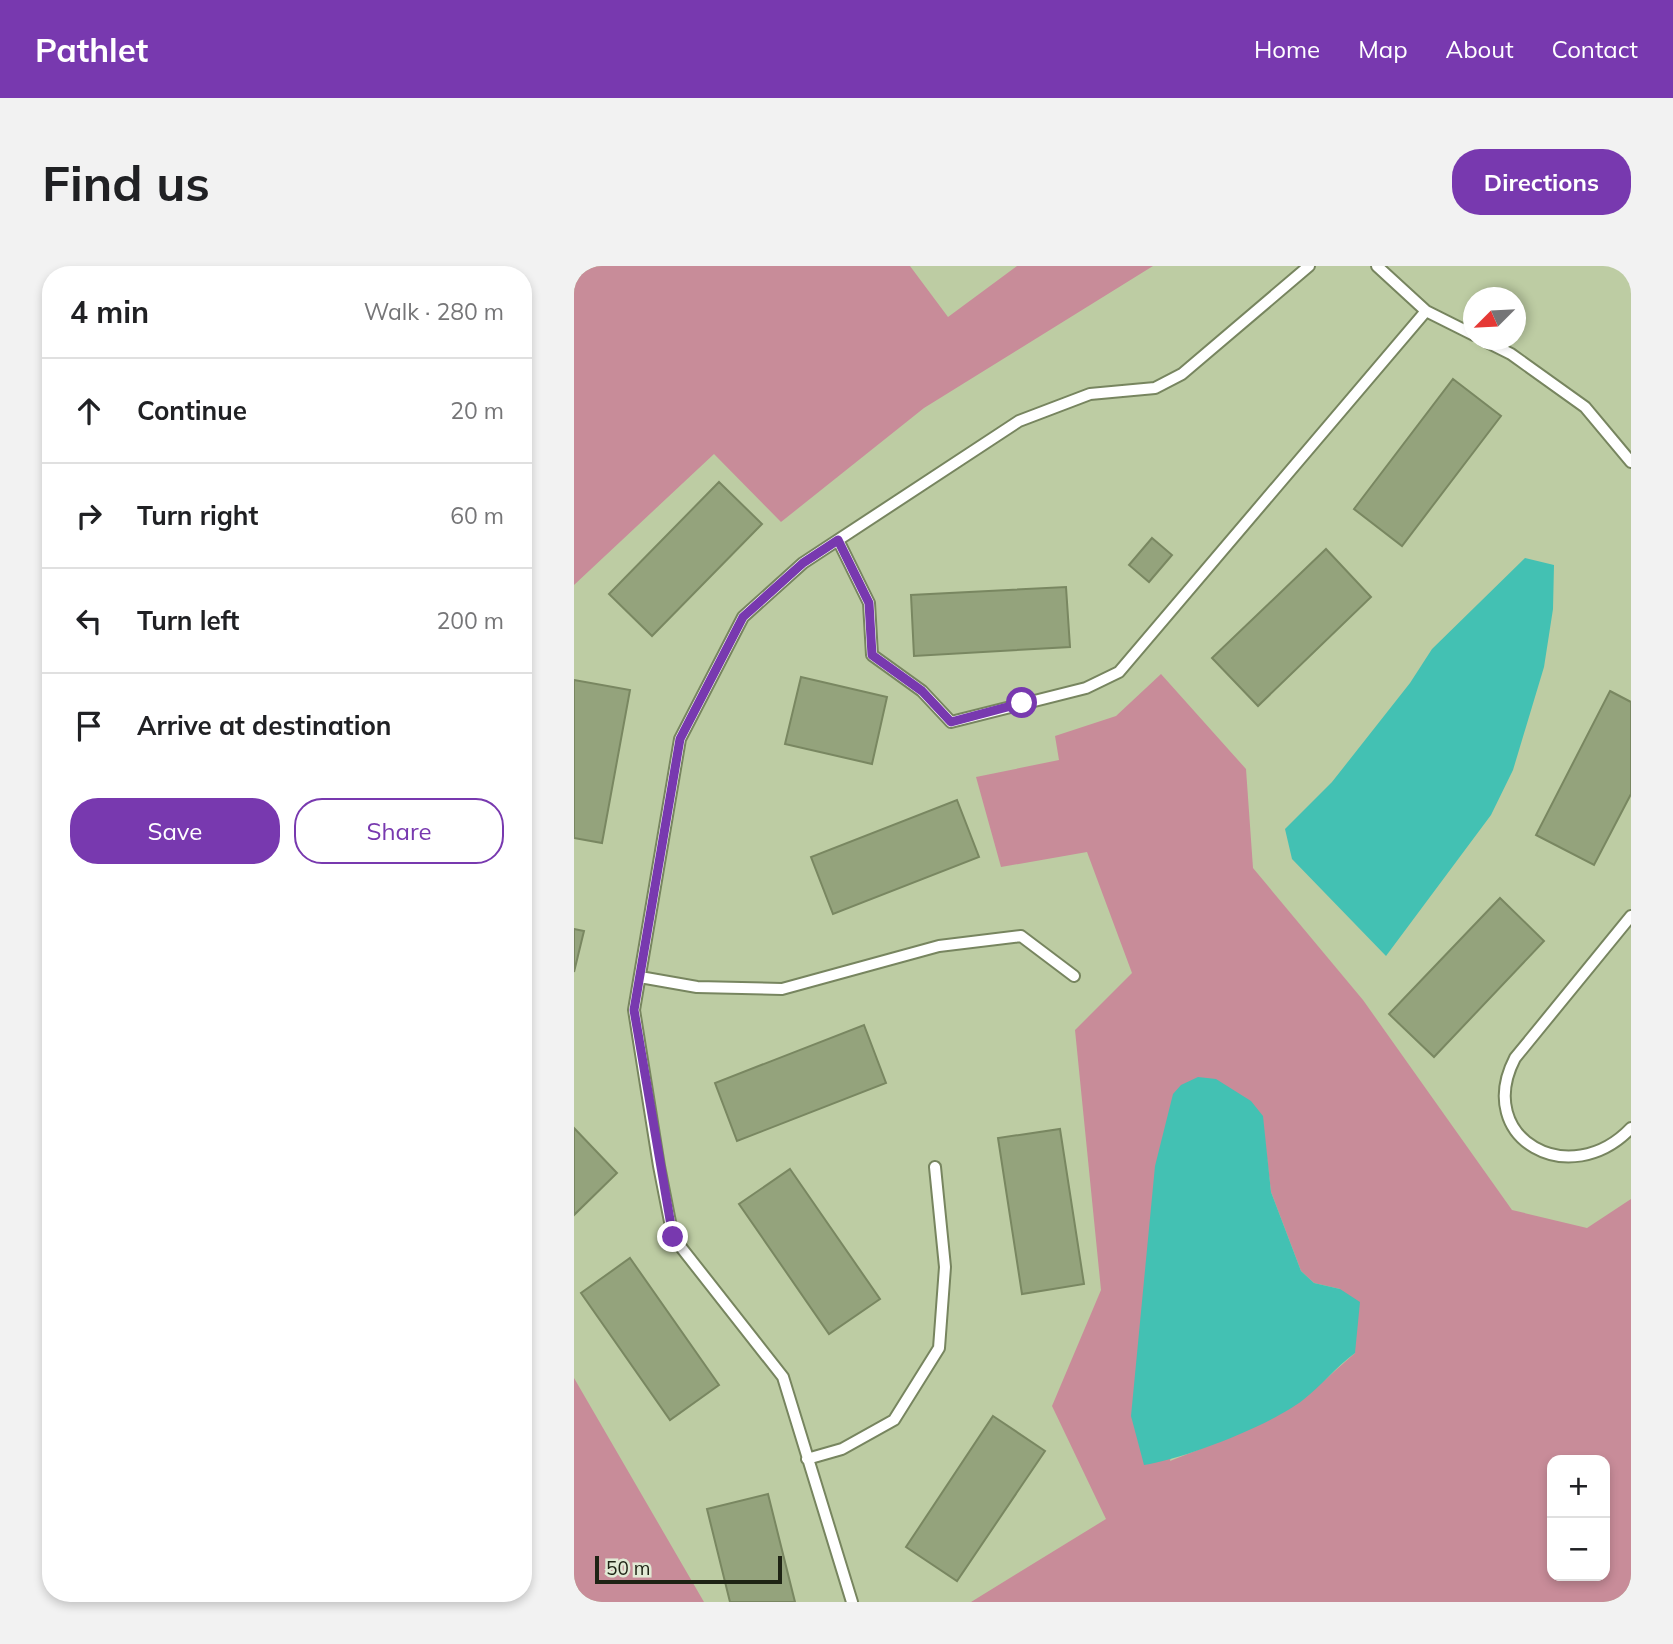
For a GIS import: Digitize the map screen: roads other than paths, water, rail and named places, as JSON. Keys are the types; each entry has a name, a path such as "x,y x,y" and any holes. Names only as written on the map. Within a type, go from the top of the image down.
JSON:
{"lane":[{"path":"852,1602 783,1377 673,1237 634,1010 680,739 743,617 803,563 1019,421 1090,394 1155,388 1182,374 1309,266"},
{"path":"1377,266 1426,311 1463,330"},
{"path":"838,540 869,603 872,655 922,691 951,722 1086,688 1119,672 1426,311"},
{"path":"1503,350 1585,407 1631,462"},
{"path":"1631,916 1631,927"},
{"path":"1631,916 1515,1058 1506,1076 1504,1092 1510,1122 1521,1138 1534,1149 1554,1156 1598,1153 1631,1128"},
{"path":"640,977 697,987 782,989 939,946 1021,936 1074,976"},
{"path":"807,1459 842,1450 894,1420 939,1348 944,1267 935,1167"}],"water":[{"path":"1525,558 1554,565 1553,609 1544,667 1513,770 1491,815 1386,956 1292,859 1285,829 1332,782 1410,683 1432,649"},
{"path":"1198,1077 1216,1079 1251,1101 1263,1116 1271,1192 1301,1271 1314,1283 1340,1289 1360,1302 1355,1353 1289,1410 1249,1430 1203,1448 1144,1465 1131,1416 1155,1166 1173,1094 1181,1085"}]}
